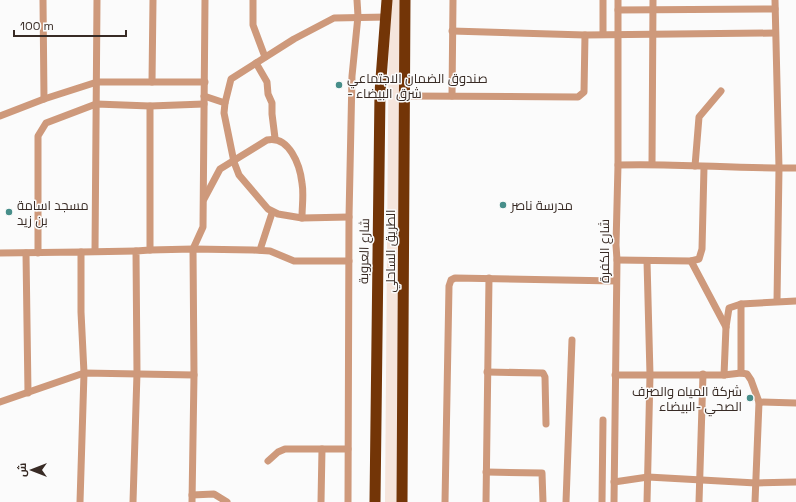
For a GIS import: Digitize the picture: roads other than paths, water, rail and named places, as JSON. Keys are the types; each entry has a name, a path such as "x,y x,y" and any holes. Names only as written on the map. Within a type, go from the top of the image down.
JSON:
{"highway":[{"name":"شارع العروبة","path":"375,502 380,92 387,17 387,0"},
{"name":"الطريق الساحلي","path":"402,502 405,0"}],"street":[{"path":"43,0 44,99"},
{"path":"95,252 97,0"},
{"path":"152,82 153,0"},
{"path":"204,0 205,82 203,227 194,249 192,499 214,494 227,502"},
{"path":"253,0 254,25 264,58"},
{"path":"348,502 349,217 352,76 358,16 357,0"},
{"path":"452,96 453,0"},
{"path":"603,0 603,34"},
{"name":"شارع الكفرة","path":"614,502 617,260 616,231 618,164 618,0"},
{"path":"652,164 653,0"},
{"path":"775,0 779,168 777,301"},
{"path":"618,10 775,9"},
{"path":"349,217 302,218 272,213 239,175 234,162 224,113 225,103 231,79 327,21 334,18 358,16 387,17"},
{"path":"452,31 585,35 775,33"},
{"path":"405,96 582,96 584,92 585,35"},
{"path":"256,63 267,82 268,94 272,103 275,138"},
{"path":"0,116 44,99 97,82 205,82"},
{"path":"695,166 699,117 721,91"},
{"path":"204,96 225,103"},
{"path":"38,253 38,136 46,123 96,104 150,106 204,104"},
{"path":"150,106 150,250"},
{"path":"203,201 217,173 267,140 275,138 280,140 289,149 298,164 302,183 302,218"},
{"path":"618,164 796,168"},
{"path":"617,260 691,261 699,259 701,255 704,167"},
{"path":"260,250 272,213"},
{"path":"0,253 194,249 260,250 294,261 349,261"},
{"path":"134,502 137,373 136,251"},
{"path":"80,502 84,373 81,312 81,252"},
{"path":"26,253 28,393"},
{"path":"647,261 650,375 647,502"},
{"path":"691,261 726,327"},
{"path":"445,502 449,286 451,280 455,278 489,278 616,281"},
{"path":"486,502 489,278"},
{"path":"724,375 726,327 729,308 740,304 796,301"},
{"path":"740,304 741,373"},
{"path":"566,502 572,340"},
{"path":"487,372 543,373 545,377 546,424"},
{"path":"0,402 84,373 194,375"},
{"path":"699,502 703,374"},
{"path":"616,375 746,374 751,380 759,402 755,502"},
{"path":"759,402 796,403"},
{"path":"602,502 603,420"},
{"path":"268,461 278,452 285,449 348,450"},
{"path":"321,502 322,449"},
{"path":"486,472 542,473 543,502"},
{"path":"614,482 648,477 756,483 796,482"}],"place":[{"name":"صندوق الضمان الاجتماعي - شرق البيضاء","path":"339,85"},
{"name":"مدرسة ناصر","path":"503,205"},
{"name":"مسجد اسامة بن زيد","path":"9,212"},
{"name":"شركة المياه والصرف الصحي -البيضاء","path":"750,398"}]}
